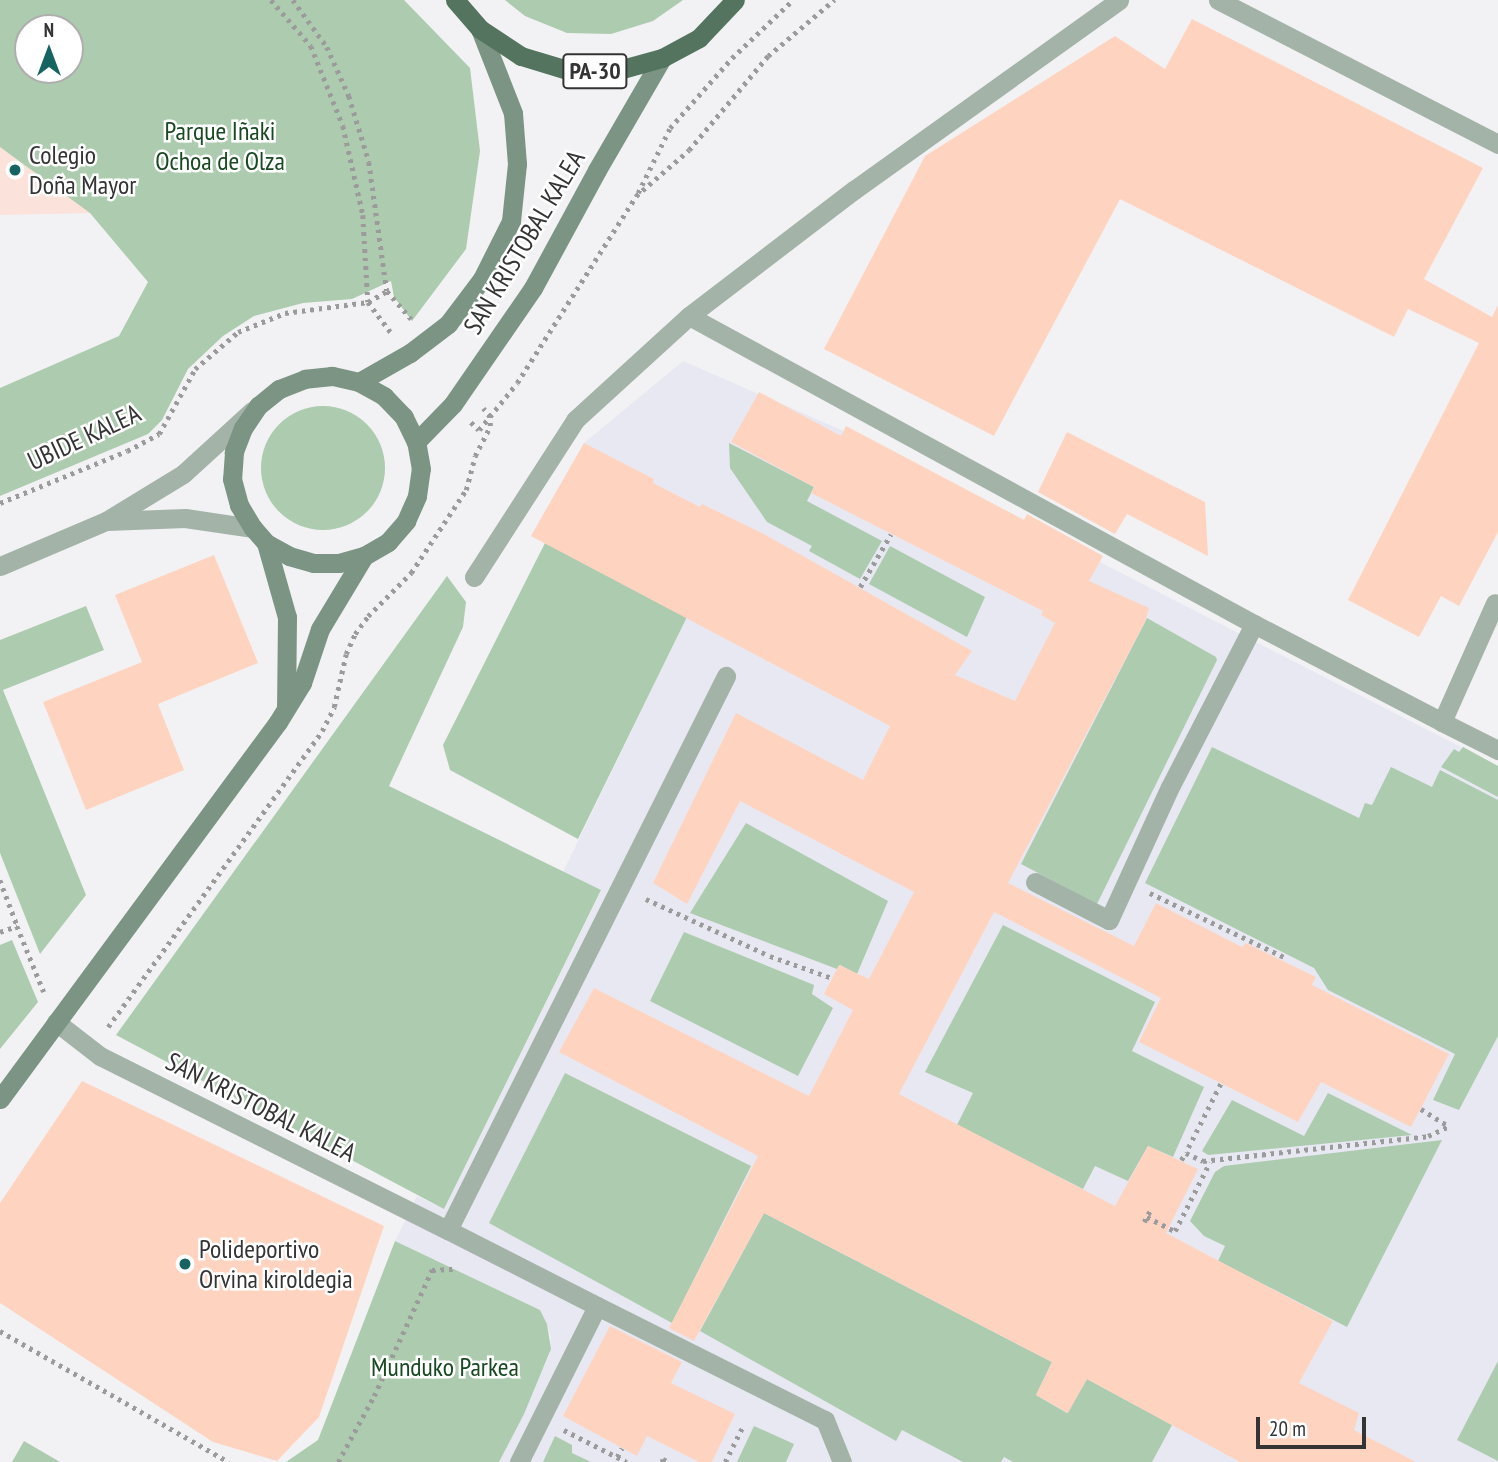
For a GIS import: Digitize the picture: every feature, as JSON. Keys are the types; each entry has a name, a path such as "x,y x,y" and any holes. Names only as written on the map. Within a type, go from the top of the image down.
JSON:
{"highway":[{"name":"PA-30","path":"455,0 480,29 521,56 567,70 615,71 662,58 699,38 734,0"}],"main road":[{"name":"SAN KRISTOBAL KALEA","path":"359,382 410,353 448,324 482,279 511,221 517,164 513,113 480,29"},
{"name":"SAN KRISTOBAL KALEA","path":"416,442 453,404 533,288 662,58"},
{"path":"332,376 359,382 384,396 404,416 416,442 421,470 417,496 406,521 388,542 364,556 339,563 313,563 289,556 266,543 239,505 232,479 234,452 243,428 258,406 279,389 305,379 332,376"},
{"path":"266,543 287,617 286,707"},
{"path":"0,1099 278,722 302,683 320,629 364,556"}],"street":[{"path":"474,576 575,420 689,316 854,190 1119,0"},
{"path":"1218,0 1498,144"},
{"path":"689,316 1254,624 1498,750"},
{"path":"0,566 106,521 183,474 258,406"},
{"path":"106,521 185,517 253,528"},
{"path":"1442,722 1495,603"},
{"path":"1035,882 1109,920 1170,787 1254,624"},
{"path":"448,1230 726,676"},
{"name":"SAN KRISTOBAL KALEA","path":"56,1022 100,1056 825,1420 842,1462"},
{"path":"519,1462 597,1306"}],"path":[{"path":"271,0 311,46 343,126 363,215 368,302 410,353"},
{"name":"UBIDE KALEA","path":"0,503 127,451 159,434 195,369 238,332 285,313 368,302 387,291 369,162 349,96 327,47 293,0"},
{"path":"453,404 479,430 517,383 636,197 670,128 732,58 793,0"},
{"path":"636,197 689,150 768,56 834,0"},
{"path":"860,587 891,534"},
{"path":"0,880 56,1022"},
{"path":"623,882 646,899 770,956 832,978"},
{"path":"1127,882 1284,957"},
{"path":"0,932 17,926"},
{"path":"1181,1160 1221,1084"},
{"path":"1186,1153 1203,1161 1211,1161 1428,1136 1449,1126 1421,1109"},
{"path":"1151,1209 1145,1220 1175,1231 1211,1161"},
{"path":"338,1462 374,1396 432,1270 454,1269"},
{"path":"0,1331 229,1462"},
{"path":"725,1462 744,1423"},
{"path":"559,1427 627,1462"},
{"path":"617,1457 622,1448"},
{"path":"662,1462 663,1459 669,1462"}],"shaded area":[{"name":"Colegio Doña Mayor","path":"0,147 62,192 91,213 0,215"},
{"path":"683,361 844,431 1498,766 1498,1462 499,1462 549,1356 551,1338 547,1324 540,1310 395,1241 417,1196 444,1209 601,891 563,872 687,617 531,536 584,443"}],"green space":[{"name":"Parque Iñaki Ochoa de Olza","path":"0,0 404,0 470,68 480,151 466,249 412,321 394,297 391,281 352,299 303,303 254,316 223,336 188,369 162,420 148,434 0,496 0,388 119,336 148,282 90,213 0,147"},
{"path":"505,0 683,0 653,21 611,34 567,33 525,16"},
{"path":"323,406 347,410 367,424 381,444 385,468 381,492 367,512 347,526 323,530 299,526 279,512 265,492 261,468 265,444 279,424 299,410"},
{"path":"729,443 814,487 807,501 882,541 860,579 809,551 812,546 767,522 730,468"},
{"path":"545,543 687,617 578,839 450,770 443,745"},
{"path":"890,546 985,597 967,637 869,584"},
{"path":"447,576 466,602 463,627 389,786 601,890 444,1209 116,1035"},
{"path":"86,606 104,650 3,690 86,895 40,954 0,853 0,640"},
{"path":"1147,618 1217,660 1097,904 1021,864"},
{"path":"1212,747 1359,818 1365,803 1372,805 1391,767 1432,787 1440,770 1498,800 1498,1036 1459,1110 1433,1100 1455,1054 1328,990 1314,968 1145,883"},
{"path":"1463,747 1498,766 1498,797 1441,767 1454,749 1459,752"},
{"path":"746,823 888,901 857,974 840,965 837,969 690,913"},
{"path":"1003,925 1155,1002 1132,1051 1204,1087 1173,1157 1148,1146 1128,1181 1095,1166 1083,1189 957,1125 973,1093 925,1072"},
{"path":"684,932 814,985 812,994 833,1008 798,1076 650,1001"},
{"path":"12,940 38,1002 0,1049 0,945"},
{"path":"565,1073 751,1166 672,1323 489,1223"},
{"path":"1328,1093 1412,1135 1208,1155 1202,1151 1232,1100 1304,1136"},
{"path":"1442,1140 1347,1327 1218,1261 1225,1246 1204,1236 1190,1221 1215,1172 1224,1166"},
{"path":"764,1213 1052,1362 1036,1395 1067,1413 1087,1379 1172,1425 1152,1462 1013,1462 1004,1457 1001,1462 963,1462 902,1430 896,1441 700,1331"},
{"name":"Munduko Parkea","path":"395,1241 540,1310 547,1324 551,1349 524,1414 499,1462 286,1462 318,1440"},
{"path":"1498,1361 1498,1461 1457,1440"},
{"path":"754,1426 794,1444 786,1462 737,1462"},
{"path":"555,1436 572,1445 572,1453 591,1462 543,1462"},
{"path":"24,1441 60,1462 12,1462"}],"building":[{"path":"1192,19 1483,168 1424,279 1492,317 1498,305 1498,532 1459,606 1441,596 1419,637 1348,600 1479,343 1408,309 1394,337 1120,199 994,436 824,349 925,156 1115,36 1165,69"},
{"path":"759,392 841,436 846,426 1024,520 1027,514 1103,556 1089,581 1149,608 1145,622 1008,883 1134,946 1156,903 1242,947 1246,943 1316,977 1312,985 1449,1054 1411,1127 1321,1082 1298,1122 1139,1042 1161,998 994,912 899,1094 1115,1206 1148,1146 1198,1169 1166,1233 1333,1321 1299,1383 1359,1413 1354,1430 1416,1462 1240,1462 1087,1379 1068,1413 1036,1395 1052,1362 764,1213 694,1341 669,1328 758,1156 559,1052 594,988 809,1096 853,1010 824,994 839,965 869,979 914,892 740,801 687,904 653,883 736,713 863,780 890,726 531,536 584,443 654,479 653,483 700,507 702,504 762,533 972,651 955,675 1015,701 1055,623 1041,615 1043,611 811,493 814,487 731,442"},
{"path":"1067,432 1205,502 1208,556 1127,514 1115,534 1038,492"},
{"path":"214,555 258,663 158,704 184,770 86,810 43,702 142,662 115,595"},
{"name":"Polideportivo Orvina kiroldegia","path":"82,1081 384,1226 319,1417 277,1461 213,1442 0,1303 0,1203"},
{"path":"610,1326 682,1362 671,1383 735,1414 712,1462 699,1462 647,1436 637,1456 563,1416"}],"place":[{"name":"Colegio Doña Mayor","path":"15,170"},
{"name":"Polideportivo Orvina kiroldegia","path":"185,1264"}]}
